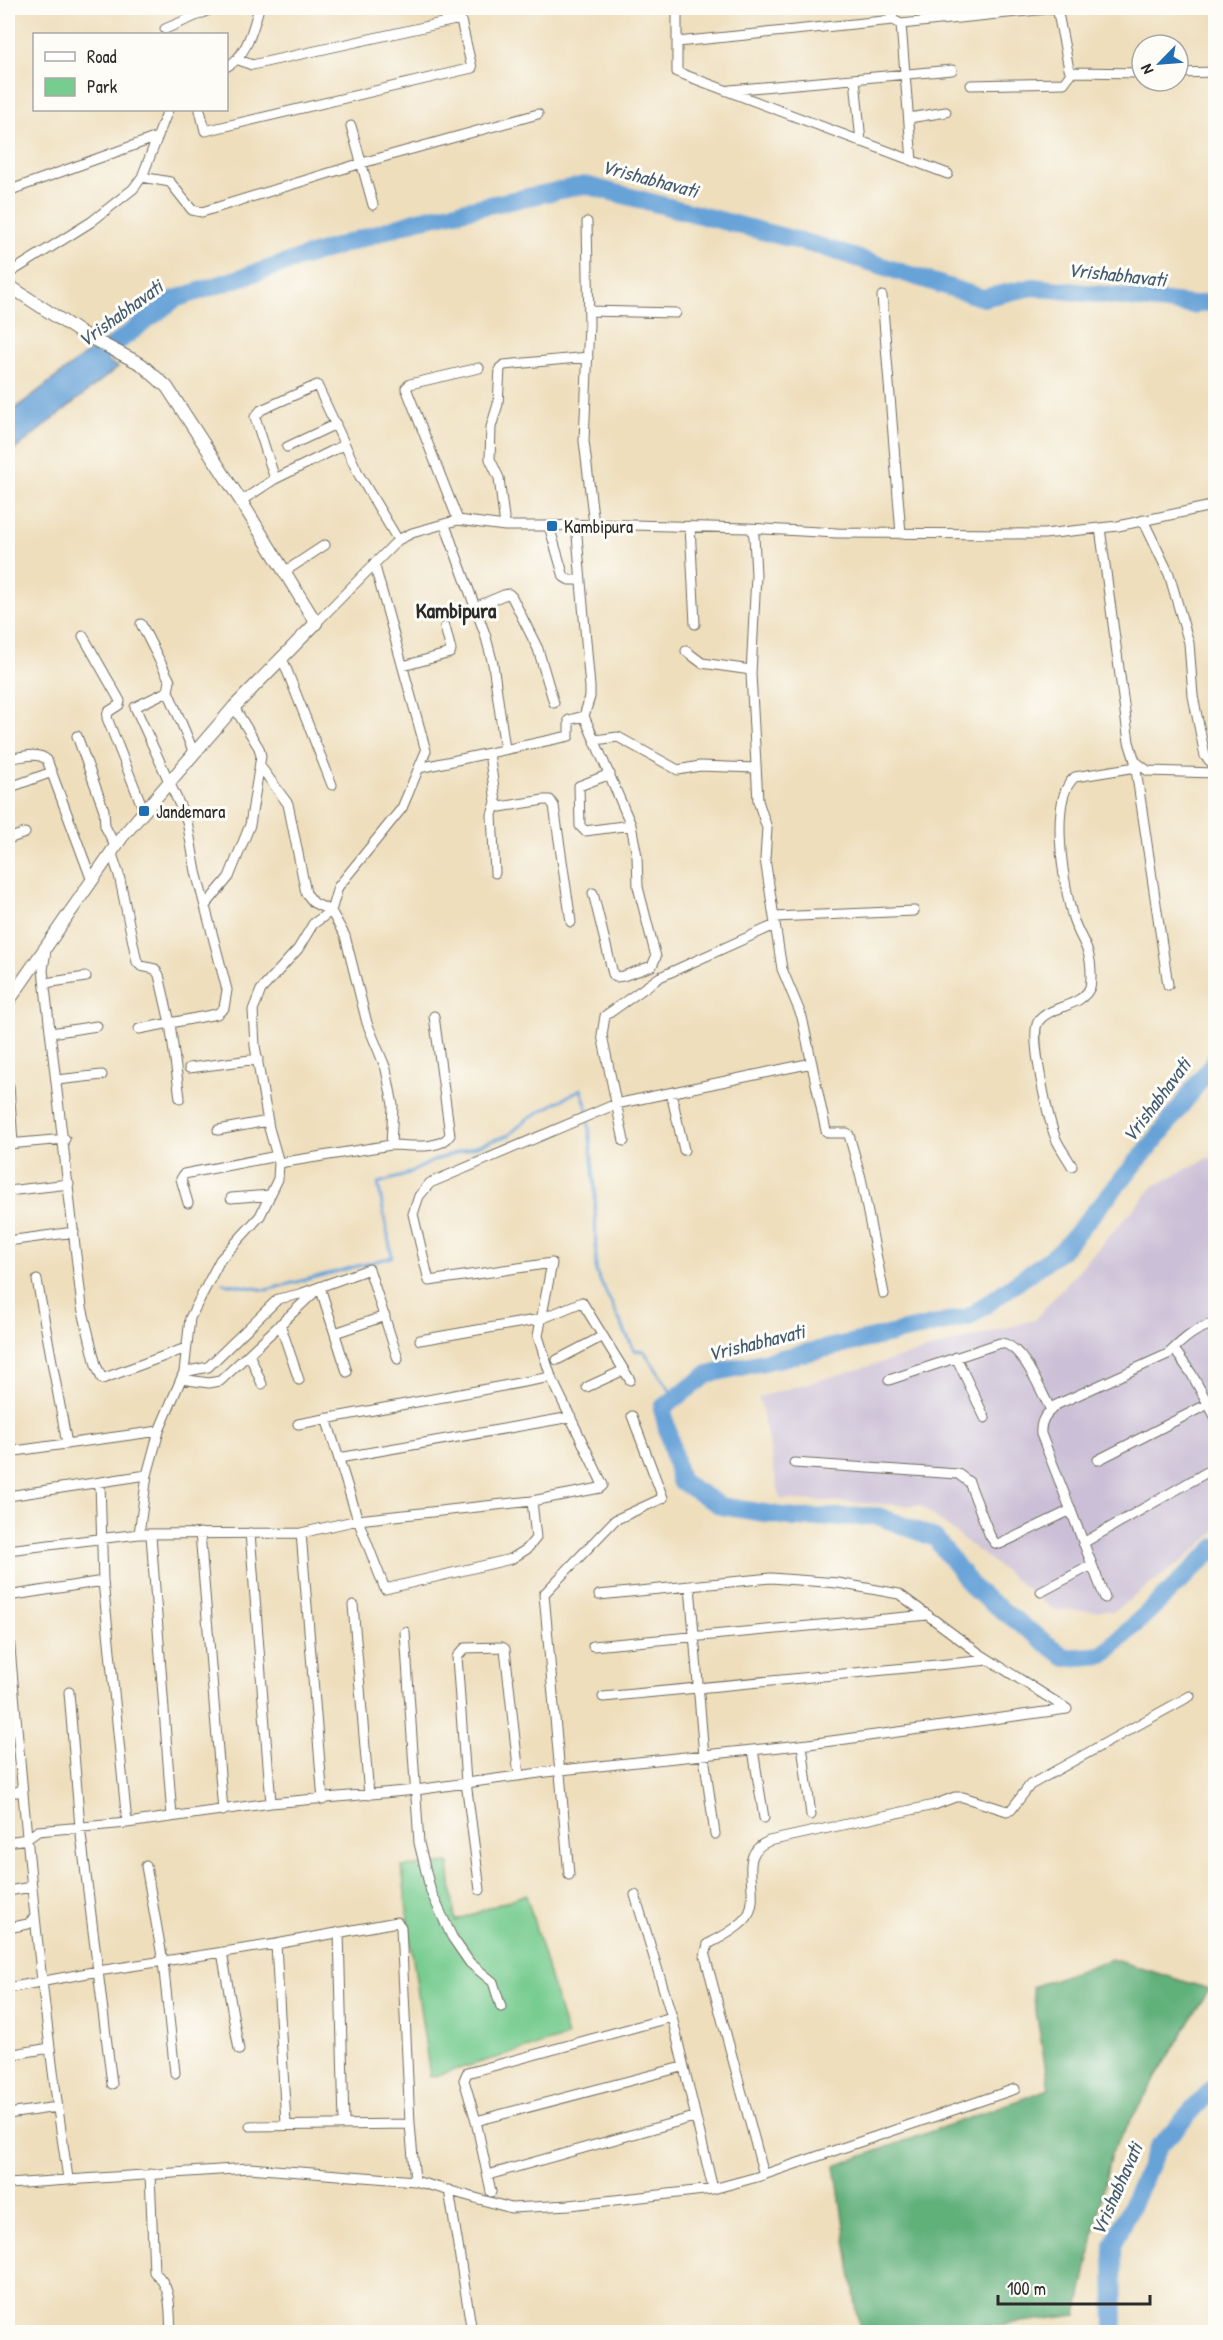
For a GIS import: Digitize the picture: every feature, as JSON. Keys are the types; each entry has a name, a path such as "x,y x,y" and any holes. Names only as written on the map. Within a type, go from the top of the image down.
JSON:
{"street":[{"path":"165,29 214,8"},
{"path":"228,66 238,60 258,8 269,8"},
{"path":"200,111 205,131 472,68 458,8"},
{"path":"677,8 677,72 948,174"},
{"path":"891,8 897,22 905,74 912,161"},
{"path":"677,42 1057,8 1065,56 1072,72"},
{"path":"238,60 252,64 460,19"},
{"path":"726,91 952,70"},
{"path":"1072,72 1130,73"},
{"path":"971,85 1064,83 1072,72"},
{"path":"1190,73 1215,72"},
{"path":"855,79 861,142"},
{"path":"8,274 91,222 133,189 142,177 168,111"},
{"path":"909,118 946,112"},
{"path":"142,177 170,182 192,210 202,212 362,163 538,114"},
{"path":"351,126 373,206"},
{"path":"8,191 157,137"},
{"path":"587,222 589,311 584,441 594,524"},
{"path":"8,285 81,333 141,364 167,387 316,623"},
{"path":"882,296 901,534"},
{"path":"589,311 676,313"},
{"path":"505,526 499,478 490,459 491,427 498,404 500,368 504,365 588,357"},
{"path":"458,520 406,388 410,384 478,368"},
{"path":"275,479 255,421 257,413 316,385 375,505 398,540"},
{"path":"287,447 336,424"},
{"path":"241,501 275,479 344,445"},
{"path":"8,1002 113,849 144,811 234,707 374,563 398,540 412,533 458,520 505,526 594,524 901,534 1044,534 1100,528 1215,505"},
{"path":"1143,520 1169,574 1189,642 1193,696 1205,756 1215,767"},
{"path":"576,524 590,687 590,697 584,716 632,825 637,856 638,887 656,957 652,966 623,976 616,977 613,974 593,893"},
{"path":"445,525 494,664 505,749"},
{"path":"549,526 564,577 569,580 581,580"},
{"path":"690,526 695,624"},
{"path":"1100,528 1129,742 1135,764 1168,985"},
{"path":"752,530 756,575 751,670 755,768 758,804 767,828 765,859 782,969 801,1013 827,1132 847,1133 849,1136 861,1178 884,1294"},
{"path":"284,572 325,545"},
{"path":"139,1534 147,1475 159,1431 182,1376 190,1318 220,1260 260,1216 278,1179 278,1160 268,1121 253,1010 261,990 298,949 313,924 331,910 338,887 402,808 426,751 374,563"},
{"path":"475,607 504,595 508,594 512,597 538,649 554,703"},
{"path":"141,624 170,681 168,691 194,753"},
{"path":"403,666 450,653 445,627"},
{"path":"83,636 120,701 120,705 108,712 107,718 144,811"},
{"path":"686,651 702,663 751,670"},
{"path":"282,658 332,785"},
{"path":"139,1029 217,1014 224,1008 227,990 205,906 187,821 135,709 168,691"},
{"path":"205,906 229,877 250,825 260,766 260,748 234,707"},
{"path":"419,768 569,735 569,720 584,716"},
{"path":"77,736 104,810 105,826 113,849 137,962 158,972 170,1023 180,1098"},
{"path":"596,740 612,736 618,737 678,770 700,766 755,768"},
{"path":"489,753 496,802 492,815 495,873"},
{"path":"8,759 35,755 43,756 47,760 92,880"},
{"path":"1072,1166 1056,1141 1050,1121 1037,1058 1035,1029 1038,1022 1048,1013 1085,995 1090,986 1088,949 1074,918 1059,840 1060,819 1068,782 1075,777 1135,764 1148,771 1215,773"},
{"path":"260,766 288,804 306,893 314,903 331,910 345,936 367,1023 385,1064 393,1099 392,1145"},
{"path":"8,788 52,772"},
{"path":"610,774 579,786 580,826 585,831 632,825"},
{"path":"496,802 500,807 550,800 554,806 571,922"},
{"path":"8,839 25,833"},
{"path":"624,1141 602,1035 605,1017 660,976 775,921 914,910"},
{"path":"46,947 45,983 65,1139 82,1307 96,1365 102,1378 186,1348"},
{"path":"45,983 86,977"},
{"path":"188,1203 181,1179 184,1174 392,1145 438,1144 448,1140 450,1135 434,1016"},
{"path":"51,1033 97,1026"},
{"path":"189,1068 258,1059"},
{"path":"8,1550 139,1534 301,1533 358,1520 532,1501 600,1488 603,1485 551,1377 538,1336 552,1263 429,1281 413,1214 419,1196 430,1184 616,1104 812,1063"},
{"path":"57,1080 102,1075"},
{"path":"9,1086 10,1143 65,1139"},
{"path":"671,1093 684,1150"},
{"path":"218,1130 268,1121"},
{"path":"8,1191 69,1184"},
{"path":"231,1198 270,1195"},
{"path":"8,1241 74,1233"},
{"path":"182,1376 208,1367 278,1299 369,1269 398,1359"},
{"path":"37,1280 66,1444"},
{"path":"182,1376 209,1383 220,1381 320,1287"},
{"path":"320,1287 347,1372"},
{"path":"420,1340 541,1319 582,1302 630,1380"},
{"path":"335,1333 385,1316"},
{"path":"1106,1598 1041,1434 1040,1425 1044,1416 1056,1405 1168,1354 1181,1339 1215,1323"},
{"path":"280,1324 299,1380"},
{"path":"557,1360 603,1336"},
{"path":"889,1380 1000,1342 1007,1343 1020,1355 1051,1410"},
{"path":"1174,1349 1191,1373 1215,1418"},
{"path":"249,1353 262,1384"},
{"path":"956,1357 985,1418"},
{"path":"587,1388 624,1370"},
{"path":"298,1424 551,1377"},
{"path":"1098,1460 1208,1404"},
{"path":"569,1875 544,1594 615,1520 663,1498 632,1416"},
{"path":"339,1458 571,1417"},
{"path":"326,1418 358,1520 385,1589 511,1559 527,1549 537,1538 532,1501"},
{"path":"8,1452 159,1431"},
{"path":"794,1463 958,1474 969,1482 990,1536 995,1543 1000,1544 1071,1510"},
{"path":"1083,1543 1215,1467"},
{"path":"8,1496 147,1475"},
{"path":"100,1482 103,1581 126,1823"},
{"path":"200,1533 223,1812"},
{"path":"250,1533 272,1803"},
{"path":"301,1533 323,1800"},
{"path":"151,1535 172,1817"},
{"path":"1041,1592 1092,1565"},
{"path":"8,1842 27,1839 38,1831 223,1812 272,1803 416,1790 561,1770 802,1745 1066,1709 989,1660 899,1594 838,1583 771,1578 599,1595"},
{"path":"8,1596 103,1581"},
{"path":"690,1586 704,1756 715,1834"},
{"path":"352,1605 369,1795"},
{"path":"593,1646 928,1615"},
{"path":"8,1625 10,1691 18,1745 34,1918 68,2178"},
{"path":"405,1632 419,1843 431,1892 452,1937 470,1963 493,1982 501,2007"},
{"path":"480,1890 466,1783 457,1657 465,1648 502,1647 505,1649 519,1776"},
{"path":"603,1697 989,1660"},
{"path":"69,1692 80,1827 112,2084"},
{"path":"764,2175 705,1956 708,1944 747,1917 751,1908 752,1856 756,1848 769,1841 934,1805 955,1797 963,1797 1007,1811 1011,1810 1030,1785 1190,1696"},
{"path":"8,1747 18,1745"},
{"path":"802,1745 811,1815"},
{"path":"753,1750 764,1818"},
{"path":"8,1793 22,1791"},
{"path":"146,1866 163,1962 175,2073"},
{"path":"8,1891 31,1887"},
{"path":"635,1895 672,2017 682,2067 713,2189"},
{"path":"8,1928 28,1924 34,1918"},
{"path":"8,1988 397,1922 401,1926 410,2124 416,2181"},
{"path":"339,1932 344,2123"},
{"path":"276,1944 286,2124"},
{"path":"222,1952 239,2050"},
{"path":"491,2192 476,2121 464,2080 467,2073 672,2017"},
{"path":"8,2055 50,2048"},
{"path":"476,2121 682,2067"},
{"path":"8,2184 68,2178 249,2168 416,2181 511,2208 570,2205 713,2189 764,2175 1015,2089"},
{"path":"8,2114 57,2107"},
{"path":"488,2175 694,2117"},
{"path":"250,2127 286,2124 410,2124"},
{"path":"150,2174 151,2256 154,2272 164,2280 168,2291 171,2332"},
{"path":"449,2190 472,2332"}],"shaded area":[{"path":"1210,1157 1216,1169 1215,1532 1185,1559 1114,1611 1054,1610 921,1506 780,1499 759,1397 1034,1320 1154,1186"}],"green space":[{"path":"449,1863 455,1921 526,1894 567,2037 430,2077 402,1867"},
{"path":"1111,1959 1209,1989 1111,2153 1077,2315 944,2332 860,2332 835,2166 1049,2089 1032,1987"}],"water":[{"path":"89,352 118,367 8,455 8,414"}],"waterway":[{"name":"Vrishabhavati","path":"79,371 175,299 418,220 585,185 819,246 983,298 1033,287 1193,305 1216,301"},
{"name":"Vrishabhavati","path":"1216,1059 1157,1138 1062,1250 969,1317 708,1374 662,1408 680,1481 721,1506 795,1518 878,1516 935,1538 975,1590 1066,1658 1103,1655 1216,1547"},
{"path":"223,1283 266,1290 392,1257 378,1183 403,1176 435,1160 509,1135 527,1119 581,1089 587,1108 595,1189 596,1272 634,1350 644,1351 675,1398"},
{"name":"Vrishabhavati","path":"1114,2332 1113,2246 1158,2147 1216,2085"}],"place":[{"name":"Kambipura","path":"552,526"},
{"name":"Jandemara","path":"144,811"}],"district":[{"name":"Kambipura","path":"456,610"}]}
